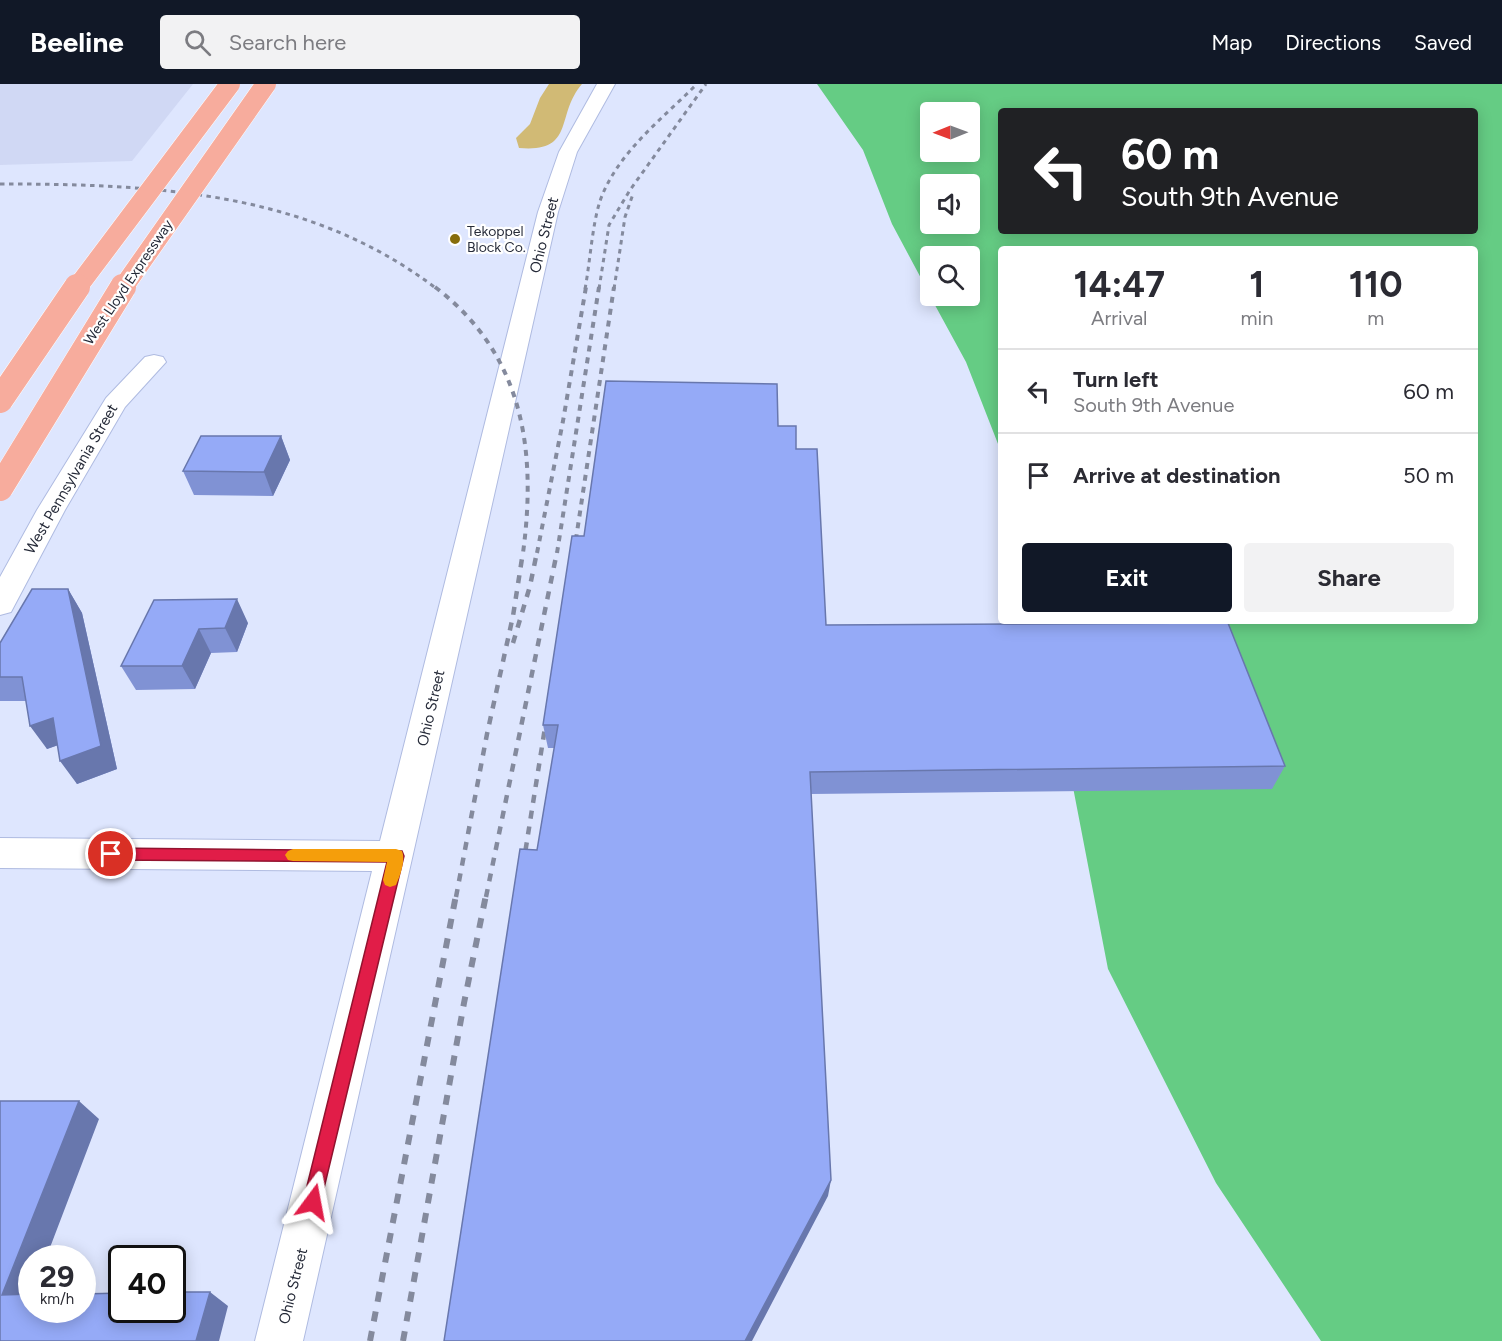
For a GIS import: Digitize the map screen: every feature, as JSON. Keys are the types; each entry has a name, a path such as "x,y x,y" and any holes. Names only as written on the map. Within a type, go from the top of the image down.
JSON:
{"highway":[{"path":"0,400 100,254 230,84"},
{"name":"West Lloyd Expressway","path":"0,488 128,279 266,84"}],"street":[{"name":"Ohio Street","path":"279,1341 548,212 568,153 606,84"},
{"name":"West Pennsylvania Street","path":"0,605 51,510 115,403 154,362"},
{"path":"0,853 396,856"}],"shaded area":[{"path":"0,84 193,84 132,161 0,165"},
{"path":"549,84 582,84 574,96 557,138 537,148 519,148 516,138 530,124 540,98"},
{"path":"817,84 1502,84 1502,1341 1321,1341 1216,1183 1108,969 1042,624 1478,624 1478,246 998,246 998,444 966,362 935,306 980,306 980,246 920,246 920,276 892,224 863,150"}],"building":[{"path":"606,381 777,384 778,426 796,426 796,449 817,449 826,625 1228,624 1285,766 810,772 831,1180 745,1341 444,1341 520,849 537,850 558,725 543,725 572,536 584,536"},
{"path":"201,436 281,436 264,472 183,471"},
{"path":"32,589 68,589 101,746 60,761 53,718 30,726 22,677 0,677 0,643"},
{"path":"237,599 225,628 199,629 182,666 121,666 154,600"},
{"path":"0,1101 79,1101 22,1245 18,1245 18,1255 2,1295 18,1294 18,1323 96,1323 96,1294 108,1293 108,1323 186,1323 186,1292 210,1292 196,1341 0,1341"}],"railway":[{"path":"585,289 597,211 617,167 642,138 697,84"},
{"path":"599,289 609,225 630,190 706,84"},
{"path":"0,184 116,187 173,191 229,200 283,213 337,231 388,256 437,289"},
{"path":"614,289 625,217 633,194"},
{"path":"435,287 465,313 488,342 505,373 517,406 525,441 528,477 523,553"},
{"path":"537,553 586,287"},
{"path":"557,553 599,287"},
{"path":"574,552 614,287"},
{"path":"456,897 487,734 513,616 523,552"},
{"path":"513,643 530,586 537,552"},
{"path":"486,897 557,552"},
{"path":"523,866 547,715"},
{"path":"370,1341 456,895"},
{"path":"403,1341 464,1003 486,895"}],"slow traffic":[{"path":"293,855 396,856 390,880"}],"place":[{"name":"Tekoppel Block Co.","path":"455,239"}],"route":[{"path":"111,854 396,856 313,1202"}]}
